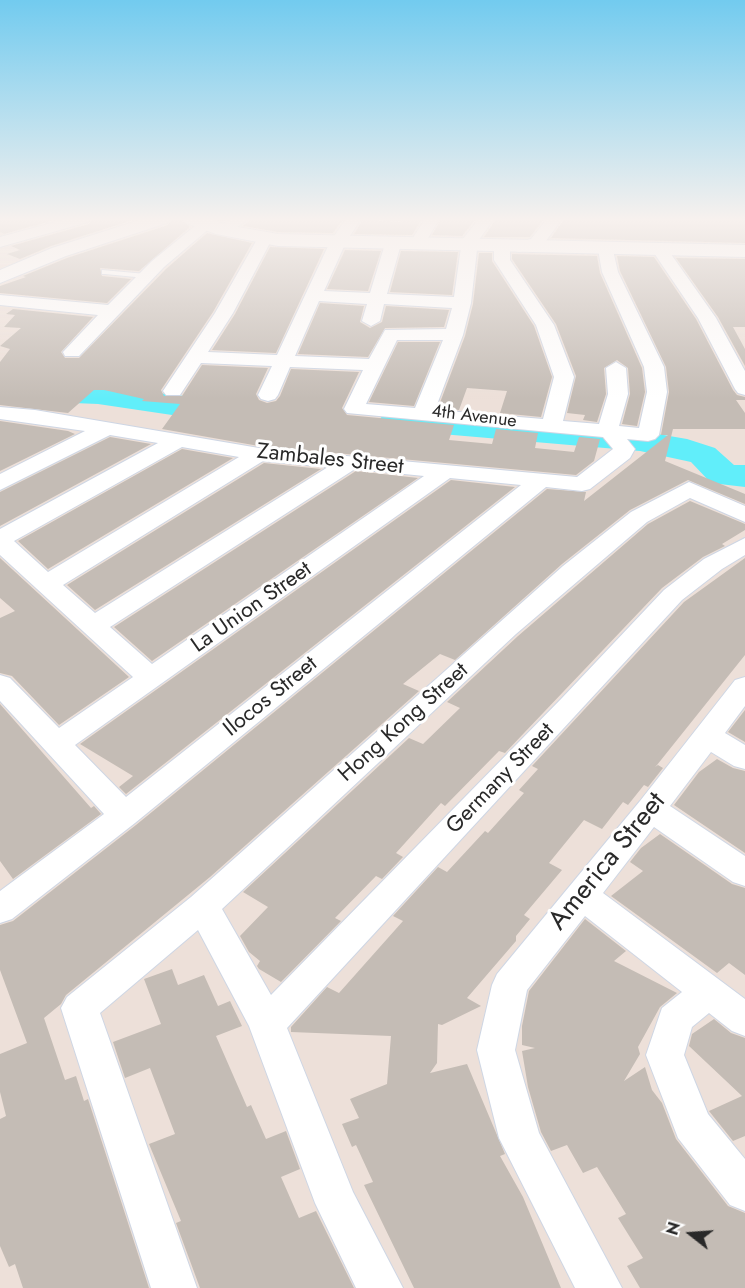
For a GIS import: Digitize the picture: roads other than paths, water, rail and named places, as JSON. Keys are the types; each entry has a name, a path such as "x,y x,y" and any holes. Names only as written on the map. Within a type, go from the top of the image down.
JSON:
{"street":[{"path":"72,352 143,279"},
{"path":"173,391 224,314 243,279"},
{"path":"268,395 322,279"},
{"path":"371,321 382,279"},
{"name":"4th Avenue","path":"465,279 462,303 454,336 423,414 552,425 614,437 648,435 657,392 654,368 613,279"},
{"path":"513,279 545,325 564,376 552,425"},
{"path":"681,279 708,318 745,389"},
{"path":"315,296 462,303"},
{"path":"0,300 112,311"},
{"path":"423,414 354,409 389,336 393,334 454,336"},
{"path":"196,357 375,365"},
{"path":"614,437 618,394 616,368"},
{"name":"Zambales Street","path":"0,413 34,416 177,442 259,454 582,484 622,453 624,449 614,437"},
{"path":"0,433 34,416"},
{"path":"0,483 105,429"},
{"path":"152,679 0,540 177,442"},
{"path":"48,583 259,454"},
{"path":"93,626 348,464"},
{"name":"La Union Street","path":"57,744 446,471"},
{"name":"Ilocos Street","path":"3,901 124,815 540,481"},
{"name":"Hong Kong Street","path":"174,1288 80,1008 203,906 507,628 639,517 689,489 745,515"},
{"name":"Germany Street","path":"267,1024 564,714 673,595 713,564 745,545"},
{"path":"0,684 124,815"},
{"name":"America Street","path":"599,1288 520,1138 496,1050 510,985 651,809 745,686"},
{"path":"706,735 745,759"},
{"path":"651,809 745,873"},
{"path":"581,895 745,1020"},
{"path":"203,906 267,1024 336,1203 380,1288"},
{"path":"708,992 675,1019 665,1055 692,1125 745,1191"}],"waterway":[{"path":"0,390 98,394 172,405 238,410"},
{"path":"395,422 640,441 687,449 703,455 724,475 745,476"}]}
